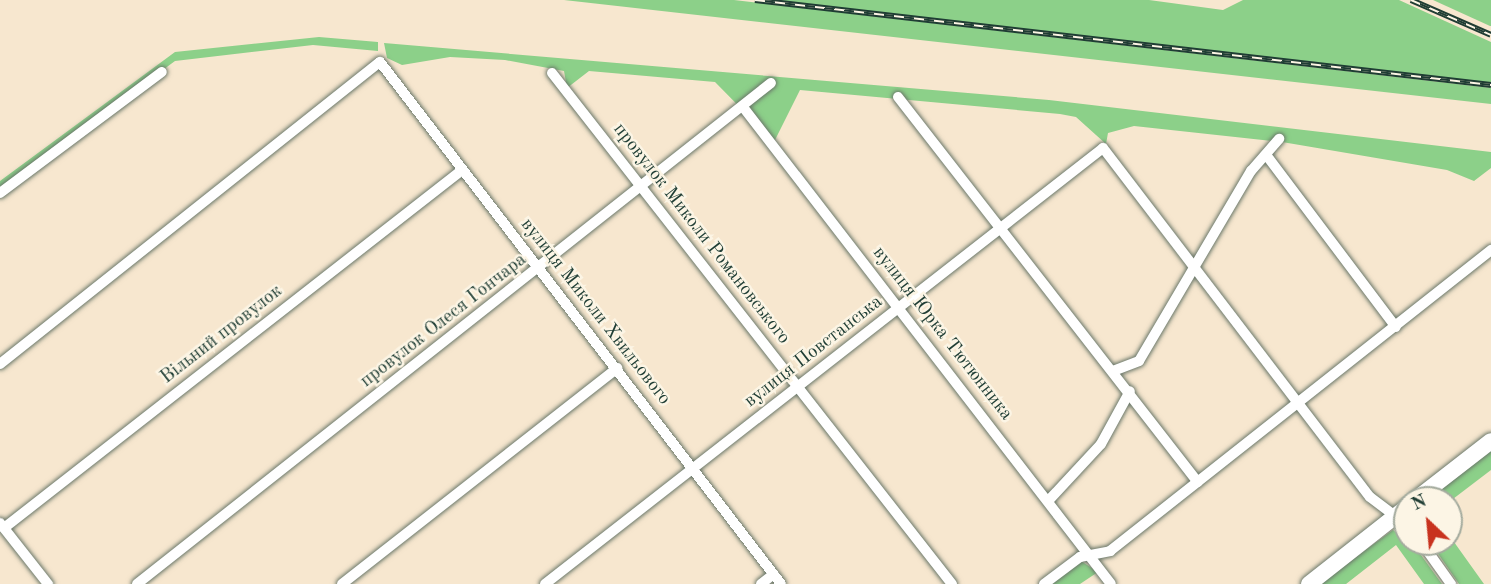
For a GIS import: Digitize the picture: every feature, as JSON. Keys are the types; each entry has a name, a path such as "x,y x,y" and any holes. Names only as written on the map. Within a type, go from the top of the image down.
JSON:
{"street":[{"name":"вулиця Миколи Хвильового","path":"0,364 380,62 782,584"},
{"path":"0,193 162,72"},
{"name":"провулок Миколи Романовського","path":"552,73 952,584"},
{"name":"провулок Олеся Гончара","path":"137,584 643,188 771,83"},
{"path":"898,97 1002,226 1198,482"},
{"name":"вулиця Юрка Тютюнника","path":"743,107 1049,500 1111,584"},
{"path":"1113,371 1139,361 1192,265 1251,171 1267,156 1279,139"},
{"name":"вулиця Повстанська","path":"545,584 1103,148 1192,265"},
{"path":"1267,156 1396,327"},
{"name":"Вільний провулок","path":"2,525 462,170"},
{"path":"1044,584 1071,562 1094,559 1198,482 1491,250"},
{"path":"1192,265 1300,402 1370,497 1393,510"},
{"path":"342,584 617,368"},
{"path":"1049,500 1101,444 1130,391"},
{"path":"1433,486 1491,441"},
{"path":"1309,584 1393,524"},
{"path":"2,525 48,584"},
{"path":"1431,556 1451,584"},
{"path":"761,584 774,575"}],"green space":[{"path":"564,0 734,0 1491,88 1491,104"},
{"path":"773,0 1149,0 1223,10 1243,0 1399,0 1491,42 1491,83"},
{"path":"1433,0 1491,0 1491,26 1490,26"},
{"path":"319,37 378,42 378,51 313,45 175,61 0,190 0,181 175,52"},
{"path":"384,43 1049,100 1491,152 1491,168 1474,181 1447,170 1282,142 1134,126 1108,133 1106,144 1076,117 1060,114 800,90 774,142 715,82 589,71 567,88 564,71 505,60 450,57 402,65 387,58"},
{"path":"1491,450 1491,470 1463,491 1463,486 1446,486"},
{"path":"1393,530 1393,547 1346,584 1319,584"},
{"path":"1463,555 1484,584 1459,584 1440,556"},
{"path":"1404,556 1422,556 1442,584 1424,584"},
{"path":"1081,561 1098,572 1080,584 1051,584"}],"railway":[{"path":"755,0 1491,85"},
{"path":"1411,0 1491,35"}]}
